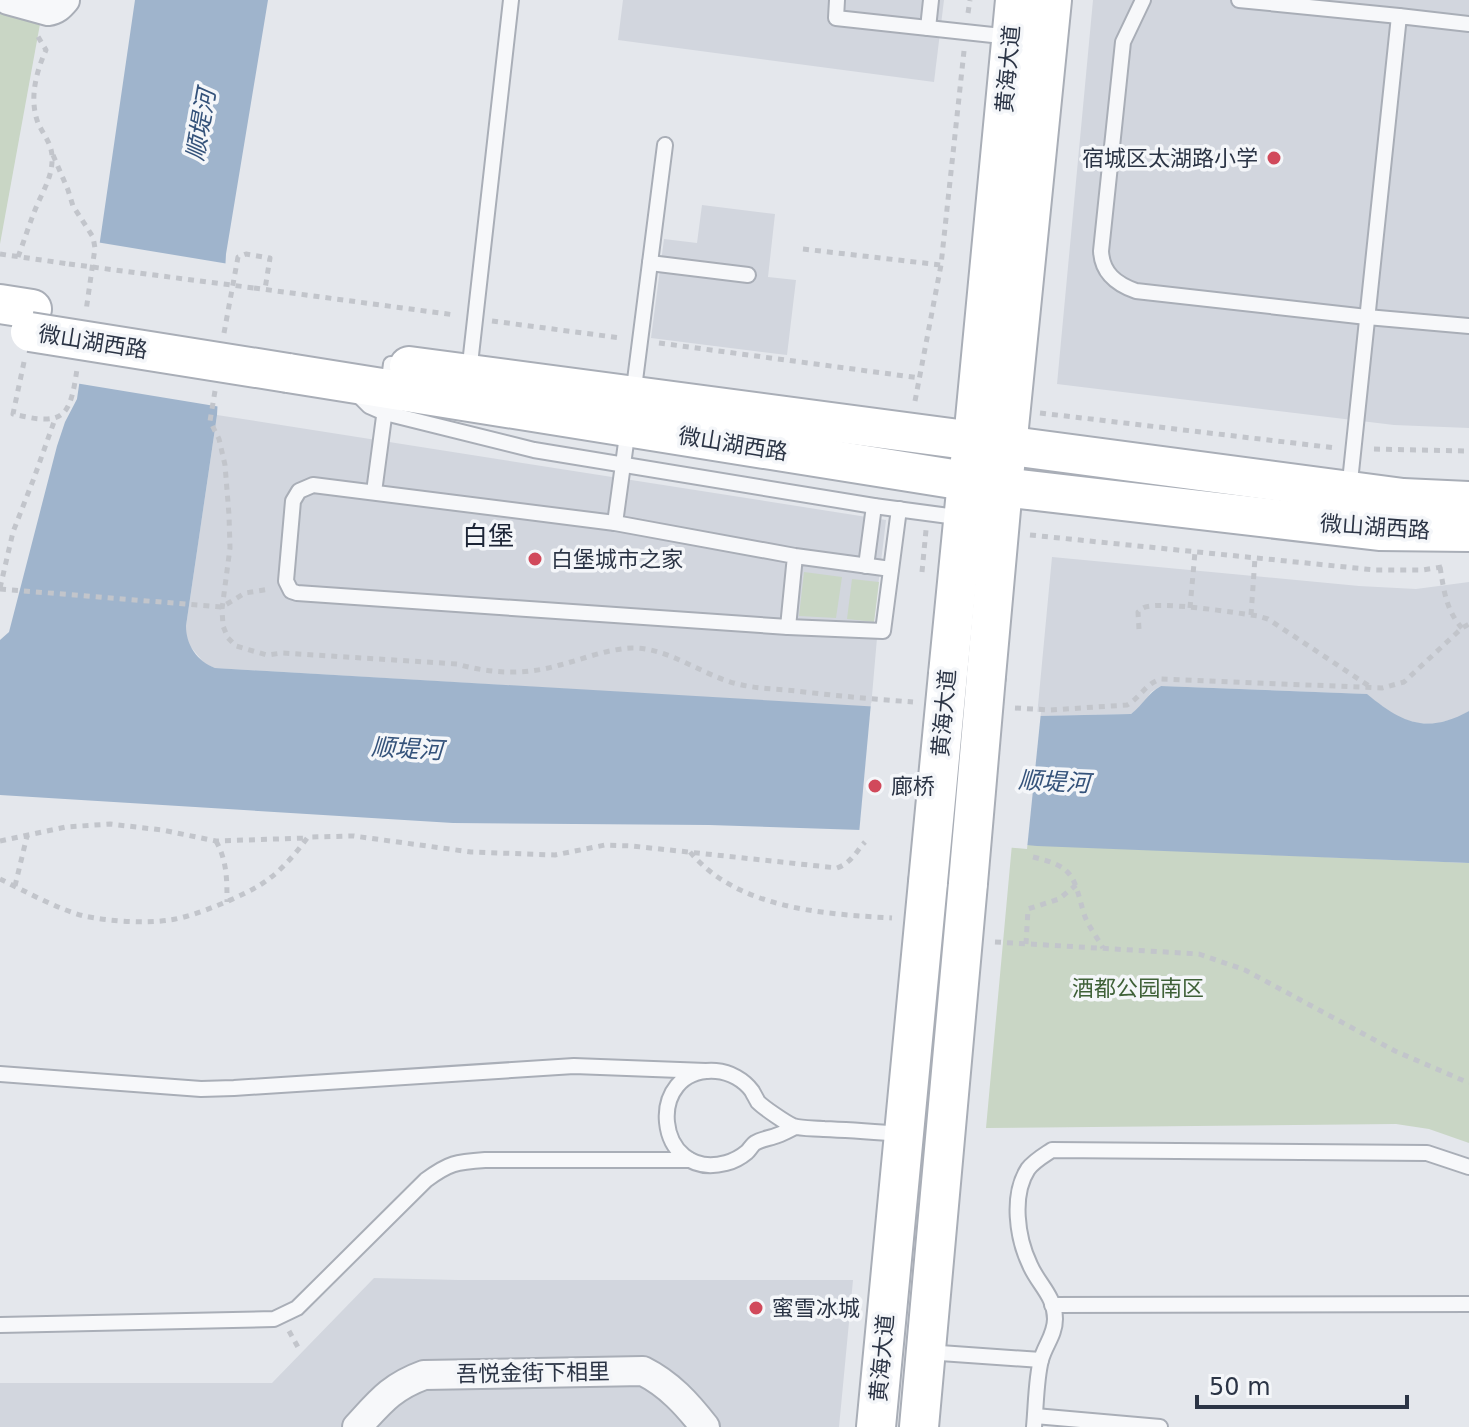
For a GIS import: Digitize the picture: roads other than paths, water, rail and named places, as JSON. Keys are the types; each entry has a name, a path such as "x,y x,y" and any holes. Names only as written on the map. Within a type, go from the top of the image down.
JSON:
{"street":[{"path":"13,2 54,11 65,0"},
{"name":"黄海大道","path":"876,1427 948,674 985,511 1052,0"},
{"name":"黄海大道","path":"997,431 1013,18"},
{"name":"微山湖西路","path":"16,318 288,362 388,388"},
{"name":"微山湖西路","path":"288,362 345,382 388,388 467,388 630,411 911,432 997,431 1346,509 1379,531 1462,548"},
{"name":"微山湖西路","path":"630,411 985,511 1346,509 1403,498 1469,501"},
{"name":"黄海大道","path":"919,1427 986,676 985,511"},
{"name":"吾悦金街下相里","path":"357,1427 386,1394 404,1382 424,1375 643,1371 661,1380 705,1427"}],"lane":[{"path":"467,388 511,0"},
{"path":"837,0 836,18 966,32 1013,18"},
{"path":"928,28 931,0"},
{"path":"1143,0 1123,42 1101,251 1104,267 1113,279 1123,287 1136,291 1469,326"},
{"path":"1239,0 1469,24"},
{"path":"1346,509 1399,16"},
{"path":"615,523 665,145"},
{"path":"650,263 748,275"},
{"path":"374,492 388,388 534,450 874,506 985,511"},
{"path":"891,569 795,556 615,523 313,485 299,491 292,505 286,581 287,587 297,593 883,631 899,509"},
{"path":"866,566 874,506"},
{"path":"788,627 795,556"},
{"path":"0,1074 201,1089 574,1066 718,1071 741,1080 758,1102 795,1127 904,1134"},
{"path":"690,1160 678,1150 669,1135 667,1105 679,1085 706,1071"},
{"path":"0,1325 274,1319 297,1308 426,1180 445,1165 485,1160 690,1160 716,1165 729,1163 741,1157 754,1143 795,1127"},
{"path":"1160,1427 1035,1422 1041,1360 1053,1332 1055,1316 1046,1289 1030,1266 1021,1238 1018,1203 1022,1183 1037,1159 1052,1150 1427,1153 1469,1167"},
{"path":"1052,1305 1469,1304"},
{"path":"925,1352 1041,1360"}],"water":[{"name":"顺堤河","path":"135,0 268,0 226,254 217,415 186,626 190,646 209,665 215,668 1037,716 1131,714 1161,686 1367,694 1403,718 1427,724 1469,711 1469,863 1037,846 861,830 453,823 0,795 0,640 9,632 57,446 77,399"}],"place":[{"name":"宿城区太湖路小学","path":"1274,158"},
{"name":"白堡城市之家","path":"535,559"},
{"name":"廊桥","path":"875,786"},
{"name":"蜜雪冰城","path":"756,1308"}],"district":[{"name":"白堡","path":"488,536"}],"park label":[{"name":"酒都公园南区","path":"1138,988"}]}
